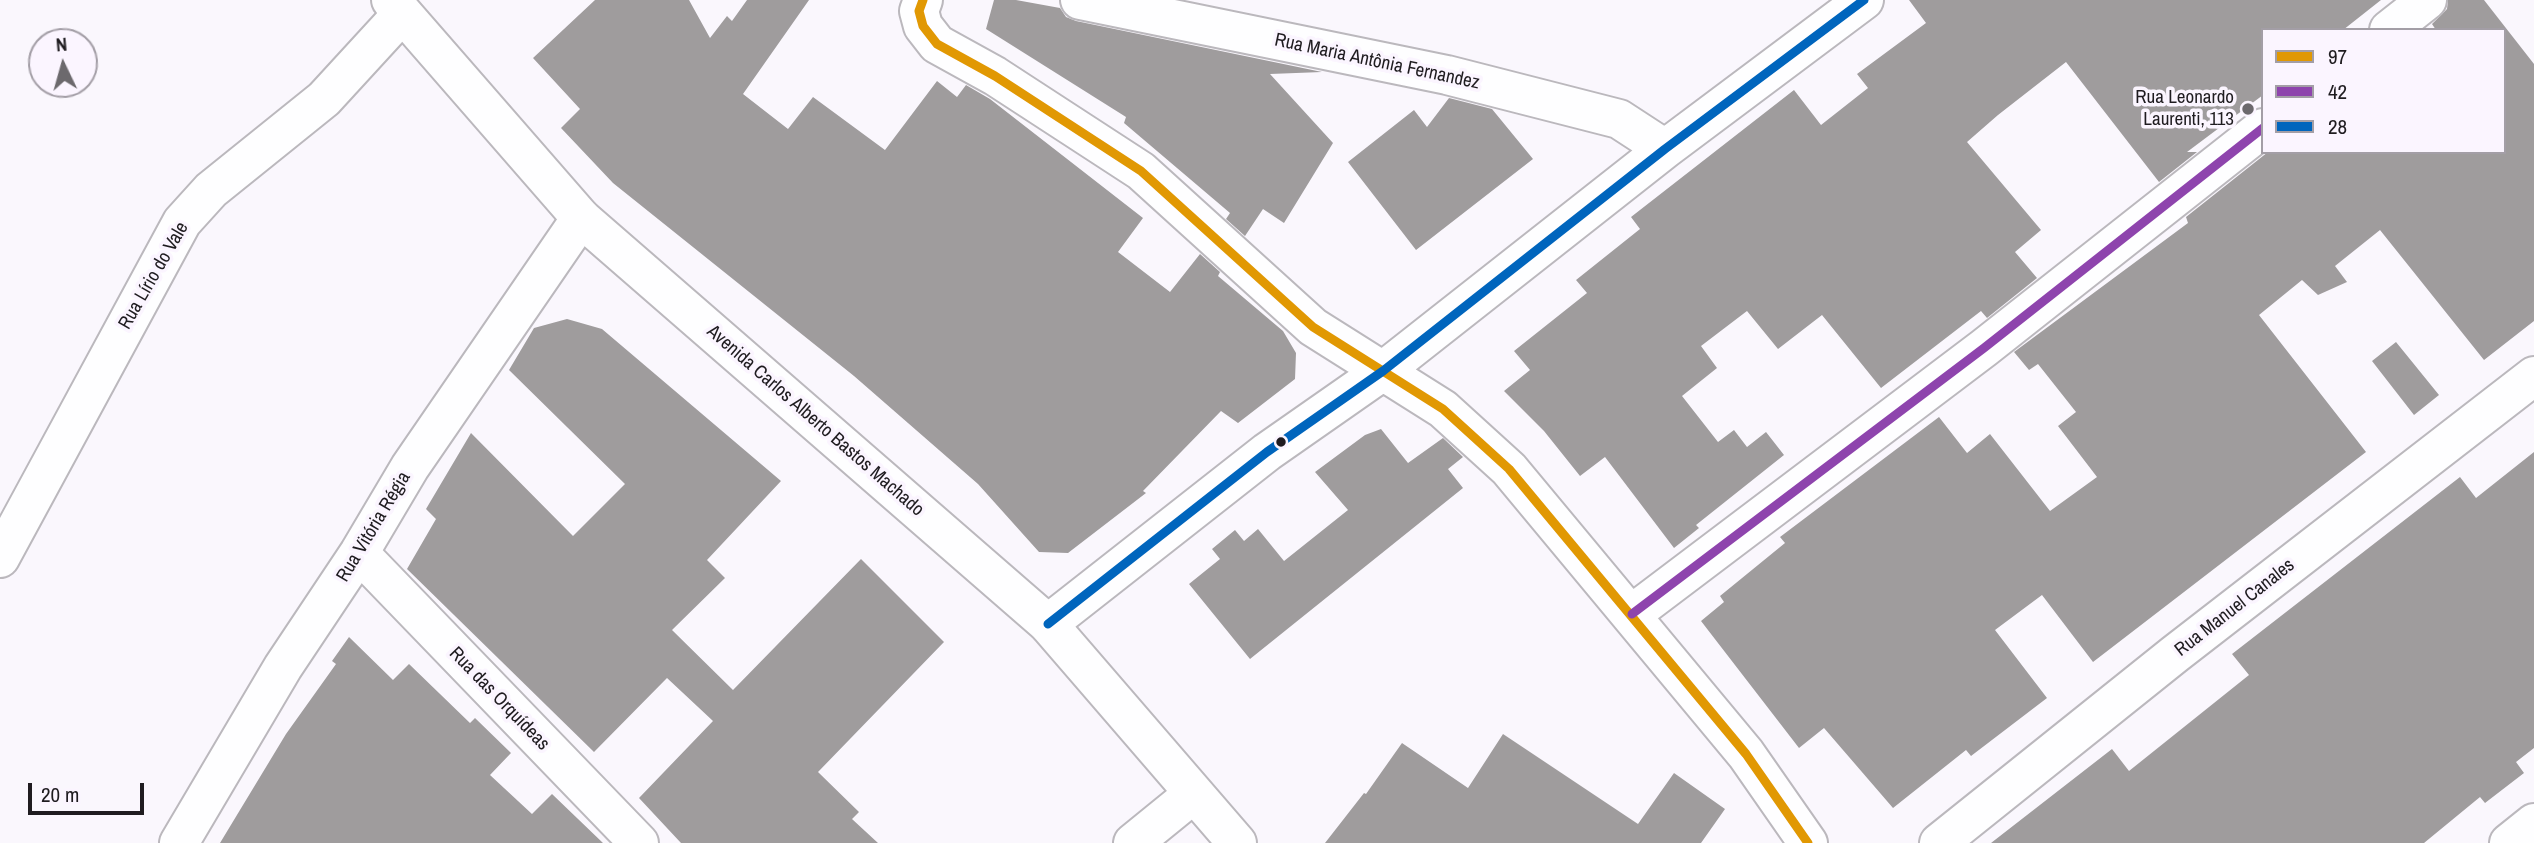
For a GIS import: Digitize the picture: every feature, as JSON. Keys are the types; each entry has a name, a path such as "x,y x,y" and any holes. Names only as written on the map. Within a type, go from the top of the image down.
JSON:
{"street":[{"path":"923,0 919,11 923,26 937,44 995,76 1141,171 1313,327 1443,409 1509,469 1746,754 1808,843"},
{"name":"Rua Maria Antônia Fernandez","path":"1080,0 1447,75 1619,119 1665,149"},
{"path":"1048,624 1267,452 1383,371 1665,149 1864,0"},
{"path":"2392,28 2427,0"},
{"name":"Avenida Carlos Alberto Bastos Machado","path":"396,7 581,218 1048,624 1192,795 1237,843"},
{"name":"Rua Lírio do Vale","path":"0,558 183,222 211,190 324,99 396,7"},
{"path":"1632,614 1984,348 2261,130"},
{"name":"Rua Vitória Régia","path":"179,843 283,667 359,553 410,467 581,218"},
{"name":"Rua Manuel Canales","path":"1939,843 2175,654 2534,376"},
{"name":"Rua das Orquídeas","path":"359,553 639,843"},
{"path":"1132,843 1192,795"},
{"path":"2509,843 2534,823"}],"building":[{"path":"595,0 689,0 710,38 727,16 732,21 747,0 809,0 743,94 788,129 813,97 885,150 937,81 957,97 966,85 990,99 1143,218 1118,252 1170,292 1200,254 1220,272 1218,276 1283,331 1296,353 1295,379 1238,423 1221,411 1143,491 1146,493 1068,553 1039,552 978,484 854,376 613,183 561,128 580,109 533,58"},
{"path":"994,0 1016,0 1060,8 1066,17 1076,21 1322,72 1270,74 1333,143 1284,223 1263,209 1245,236 1226,219 1230,213 1124,123 1126,117 986,29"},
{"path":"1909,0 2381,0 2346,28 2261,28 2261,96 2187,152 2197,152 2159,182 2066,62 1967,142 2041,230 2015,252 2037,278 1987,318 1981,311 1881,388 1822,315 1778,349 1747,311 1701,346 1717,368 1682,396 1718,442 1734,430 1747,447 1766,432 1784,455 1696,525 1699,528 1674,548 1605,457 1580,476 1544,431 1504,391 1530,370 1514,351 1587,293 1576,280 1640,229 1631,217 1794,90 1821,125 1868,88 1857,74 1926,23"},
{"path":"2448,0 2484,0 2506,28 2435,28 2432,24 2447,9"},
{"path":"2506,28 2534,64 2534,321 2484,360 2380,230 2335,266 2347,282 2318,295 2302,280 2259,315 2366,452 2093,662 2042,595 1995,630 2047,698 1971,756 1966,750 1893,808 1824,728 1799,748 1701,621 1724,602 1720,596 1785,543 1780,537 1939,417 1967,453 1990,434 2050,511 2097,477 2058,426 2076,412 2038,364 2029,370 2014,352 2188,223 2186,217 2265,154 2506,154"},
{"path":"1449,98 1492,109 1533,159 1416,250 1348,162 1414,110 1427,127"},
{"path":"567,319 602,329 781,481 707,560 725,578 672,630 733,690 861,559 944,642 818,772 859,812 852,819 878,843 681,843 639,798 713,721 667,678 594,752 407,569 436,519 426,509 471,433 573,536 625,484 509,370 534,328"},
{"path":"2396,342 2439,395 2414,415 2372,361"},
{"path":"1381,429 1408,463 1443,438 1463,457 1448,469 1463,488 1250,659 1189,584 1220,559 1212,549 1235,530 1244,541 1258,529 1284,561 1348,510 1315,472 1365,435"},
{"path":"2534,452 2534,748 2516,762 2524,773 2485,803 2480,797 2424,843 1991,843 2112,749 2129,771 2249,675 2232,654 2460,477 2476,498"},
{"path":"349,637 393,680 409,664 470,723 475,718 511,753 490,775 532,814 552,794 603,843 220,843 286,734 336,664 332,661"},
{"path":"1503,734 1638,824 1674,773 1725,809 1701,843 1325,843 1364,793 1366,794 1402,743 1468,788"}],"transit line":[{"name":"97","path":"923,0 919,11 923,26 937,44 995,76 1141,171 1313,327 1443,409 1509,469 1746,754 1808,843"},
{"name":"28","path":"1048,624 1267,452 1383,371 1665,149 1864,0"},
{"name":"42","path":"1632,614 1984,348 2261,130"}],"place":[{"name":"Rua Leonardo Laurenti, 113","path":"2248,109"}]}
